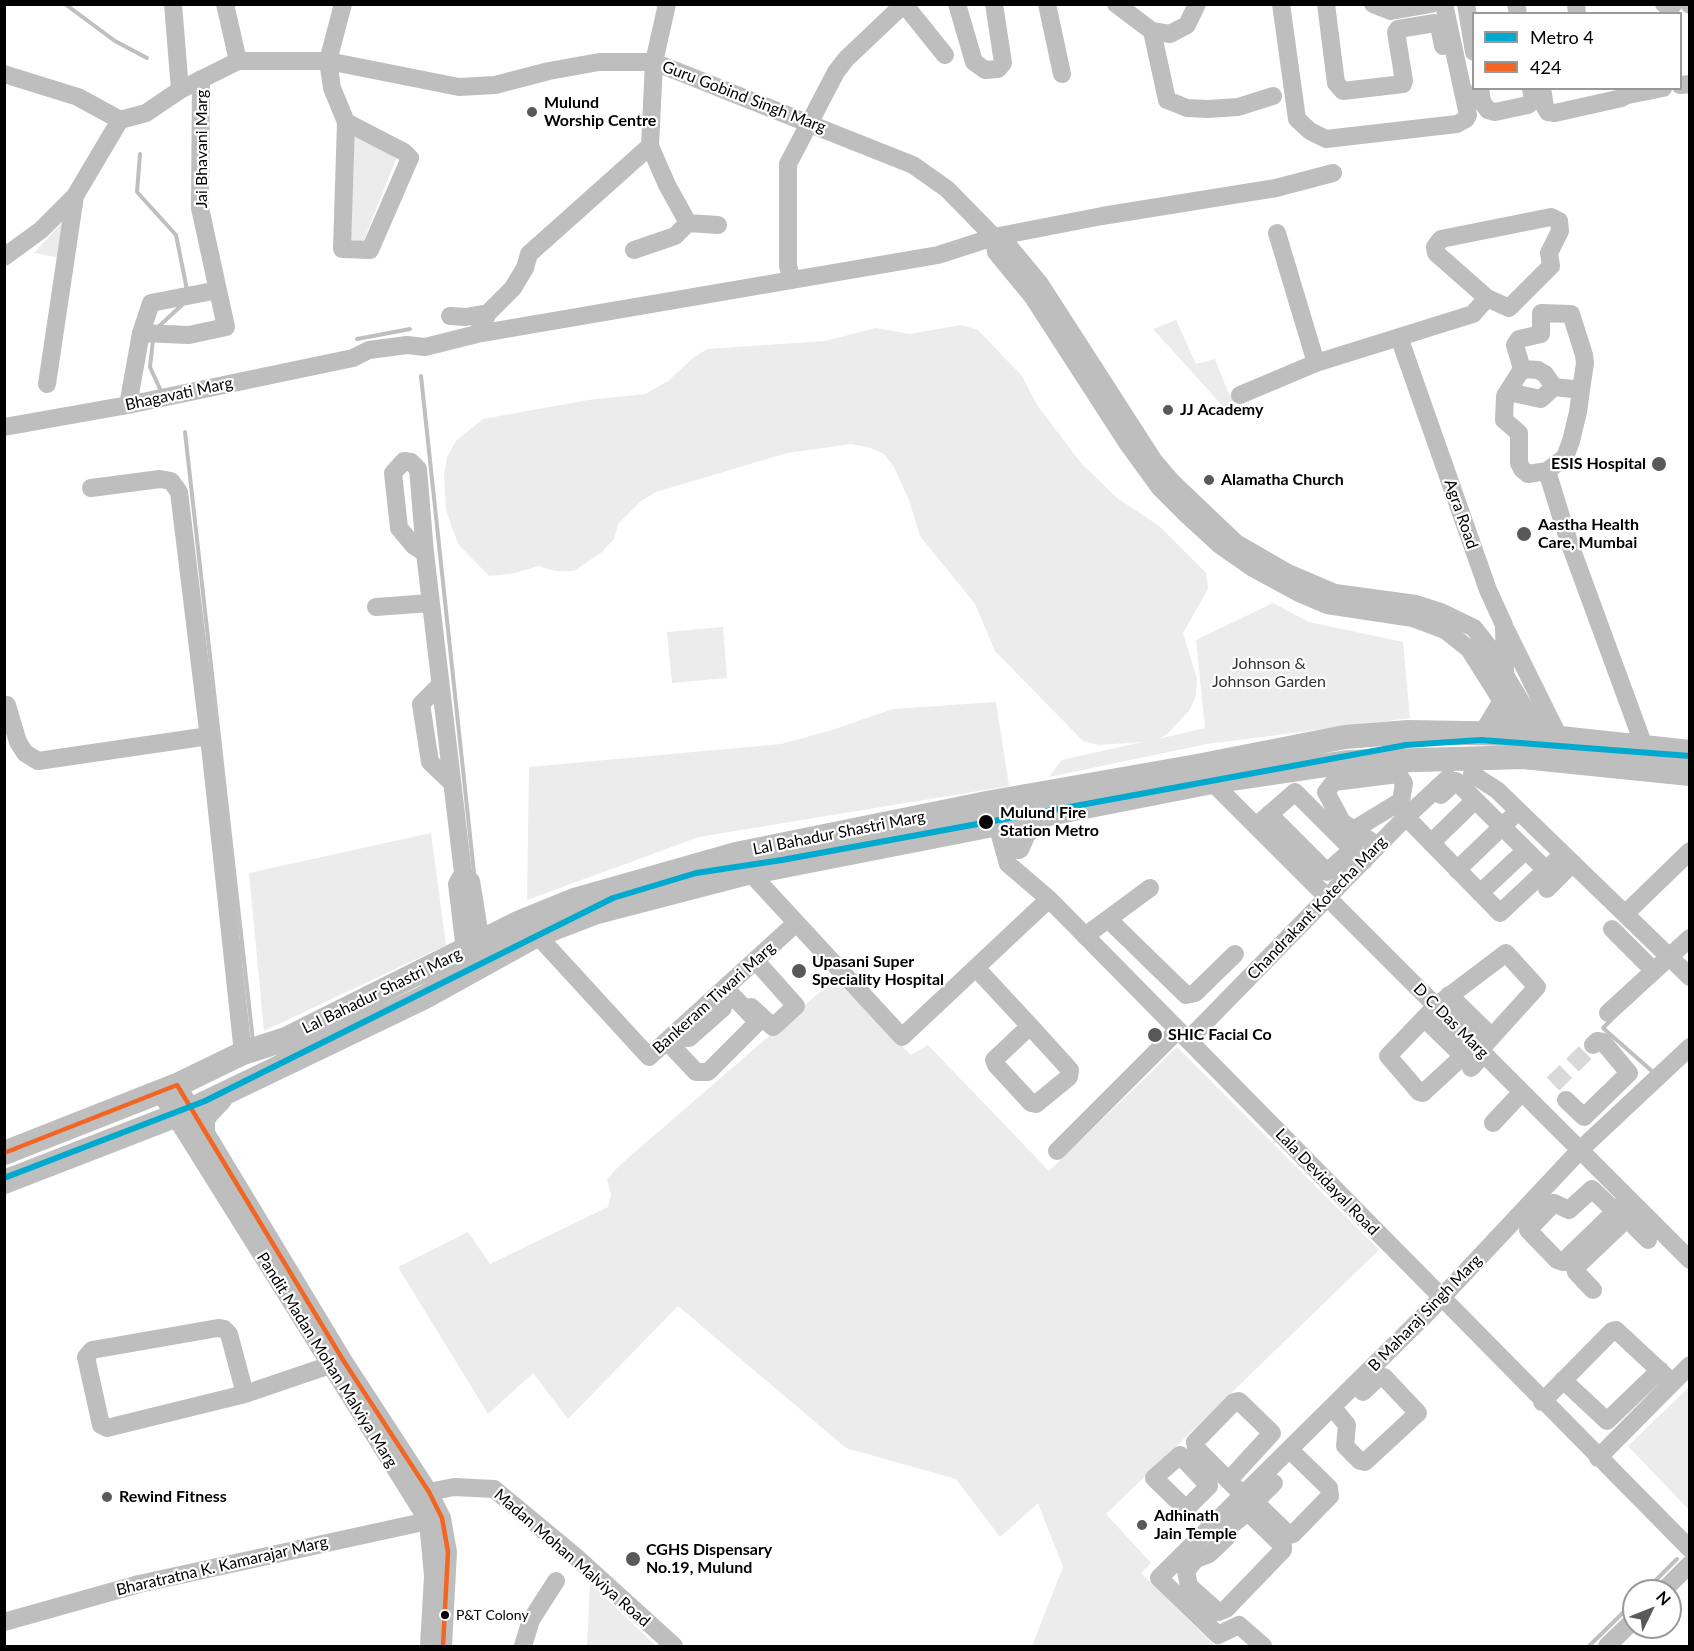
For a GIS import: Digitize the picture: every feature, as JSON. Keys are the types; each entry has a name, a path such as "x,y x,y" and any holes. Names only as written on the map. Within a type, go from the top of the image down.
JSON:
{"main road":[{"path":"1486,733 1500,697"},
{"name":"Lal Bahadur Shastri Marg","path":"4,1154 169,1088 243,1053 286,1039 473,946 574,900 742,864 997,801 1345,737 1408,732 1486,733 1689,774"},
{"name":"Lal Bahadur Shastri Marg","path":"4,1182 189,1119 225,1094 423,998 537,934 742,864 1004,825 1212,782 1347,762 1543,745 1644,747 1689,752"},
{"path":"1018,847 1024,833 1042,817"}],"street":[{"path":"173,4 180,90"},
{"path":"225,4 238,61"},
{"path":"343,4 328,61 332,88 346,122 342,249 370,250 410,158 404,152 346,122"},
{"path":"667,4 654,62 650,146 667,185 688,223"},
{"path":"792,280 788,266 786,179 788,164 808,122 846,59 903,4 945,55"},
{"path":"957,4 974,62 980,68 998,69 1003,63 994,4"},
{"path":"965,4 964,10 980,68"},
{"path":"1047,4 1062,74"},
{"path":"1116,4 1152,31 1170,34 1187,25 1197,4"},
{"path":"1281,4 1297,119 1310,131 1326,139 1457,124 1468,115 1444,4"},
{"path":"1326,4 1336,83 1343,91 1403,84 1397,30 1437,24 1457,124"},
{"path":"1373,4 1390,8 1431,4"},
{"path":"1466,4 1472,45"},
{"path":"1664,4 1674,5"},
{"path":"1152,31 1167,100 1187,108 1208,109 1238,107 1272,96"},
{"name":"Guru Gobind Singh Marg","path":"120,120 146,113 180,90 238,61 328,61 459,87 495,86 549,71 599,62 654,62 913,165 947,189 998,244 1036,291 1133,453 1160,488 1184,512 1220,545 1277,582 1327,605 1416,604 1441,612 1474,628 1505,674 1543,745"},
{"path":"4,74 78,97 120,120 75,196 41,230 4,257"},
{"name":"Jai Bhavani Marg","path":"141,333 189,335 226,327 200,208 201,79"},
{"path":"1480,90 1482,102 1488,110 1495,112 1528,105 1533,101 1531,90"},
{"path":"1542,90 1545,107 1548,112 1555,113 1625,94 1650,90"},
{"path":"477,334 488,313 513,288 525,268 529,254 650,146"},
{"name":"Bhagavati Marg","path":"4,427 128,405 353,358 369,350 407,345 425,347 477,334 998,244 1102,216 1276,188 1333,173"},
{"path":"47,384 75,196"},
{"path":"1551,217 1559,222 1560,231 1549,253 1551,266 1509,308 1487,298 1436,253 1437,242 1446,237 1551,217"},
{"path":"634,250 675,236 688,223 718,225"},
{"path":"1277,233 1316,363"},
{"path":"128,405 141,333 151,303 218,290"},
{"path":"1240,395 1316,363 1473,314 1487,298"},
{"path":"1568,312 1584,355 1578,412 1565,457 1547,471 1528,474 1519,463 1519,433 1504,420 1503,402 1522,369 1515,345 1516,341 1540,334 1541,313 1568,312"},
{"path":"450,316 466,317 488,313"},
{"name":"Agra Road","path":"1399,337 1488,590 1504,625 1505,674 1500,697"},
{"path":"1522,369 1538,370 1545,374 1554,387 1581,390"},
{"path":"1508,392 1541,399 1554,387"},
{"path":"1547,471 1568,539 1644,747"},
{"path":"91,488 160,479 171,482 179,492 209,736 243,1053"},
{"path":"425,553 463,873 457,884 473,946"},
{"path":"376,607 430,603"},
{"name":"Guru Gobind Singh Marg","path":"1360,604 1413,618 1445,630 1469,649 1500,697 1543,745"},
{"path":"1504,625 1543,745"},
{"path":"7,705 18,742 25,753 38,761 209,736"},
{"path":"1473,774 1497,790 1596,894 1625,914 1689,977"},
{"name":"Chandrakant Kotecha Marg","path":"1057,1151 1328,898 1358,855 1378,846 1409,820 1448,778"},
{"name":"D C Das Marg","path":"1212,782 1263,820 1328,898 1436,1006 1477,1052 1522,1092 1580,1150 1627,1209 1689,1260"},
{"path":"1546,870 1454,782 1409,820 1498,912 1503,912 1546,870 1568,862"},
{"path":"1293,793 1297,793 1358,855 1327,872 1263,820 1293,793"},
{"path":"1431,843 1475,800"},
{"name":"Lala Devidayal Road","path":"997,801 1004,825 1008,864 1049,899 1689,1549"},
{"path":"1454,867 1517,809"},
{"path":"1004,825 1018,847 1025,877"},
{"path":"1355,829 1378,846"},
{"path":"1480,893 1526,850"},
{"path":"1625,914 1689,851"},
{"path":"1546,889 1568,862"},
{"path":"742,864 795,924 902,1037 1049,899"},
{"path":"1085,936 1150,888"},
{"path":"1108,919 1185,995 1196,993 1235,954"},
{"name":"Bankeram Tiwari Marg","path":"537,934 649,1057 674,1038 795,924"},
{"path":"1612,929 1654,971"},
{"path":"1608,1013 1654,971 1689,946"},
{"path":"1503,953 1509,955 1537,987 1477,1052 1427,1091 1419,1092 1388,1056 1436,1006 1503,953"},
{"path":"725,991 770,1026 775,1027 796,1005 756,962"},
{"path":"977,969 1030,1026"},
{"path":"674,1038 696,1072 708,1072 756,1024 753,1017 725,991"},
{"path":"1566,1100 1584,1117 1629,1071 1603,1042 1597,1041 1593,1045"},
{"name":"B Maharaj Singh Marg","path":"1263,1647 1239,1625 1218,1635 1160,1578 1211,1540 1223,1516 1295,1455 1364,1384 1580,1150 1689,1047"},
{"name":"Pandit Madan Mohan Malviya Marg","path":"169,1088 306,1314 330,1365 435,1519 429,1647"},
{"path":"1493,1123 1522,1092"},
{"path":"1605,1097 1620,1112"},
{"name":"Pandit Madan Mohan Malviya Marg","path":"189,1119 306,1314"},
{"path":"1627,1209 1563,1262 1528,1230 1554,1203 1569,1210 1592,1189 1627,1209 1648,1240"},
{"path":"1593,1290 1575,1268 1627,1209"},
{"path":"245,1394 229,1334 224,1329 218,1328 92,1350 86,1357 103,1428 245,1394 330,1365"},
{"path":"1542,1402 1612,1331 1616,1330 1666,1376"},
{"name":"Pandit Madan Mohan Malviya Marg","path":"330,1365 429,1492 435,1519 448,1552 443,1647"},
{"path":"1563,1380 1607,1422 1666,1376 1689,1365"},
{"path":"1598,1458 1666,1376"},
{"path":"1336,1412 1348,1431 1345,1446 1362,1462 1368,1460 1416,1416 1417,1410 1386,1378 1379,1377 1364,1384"},
{"path":"1228,1480 1244,1496"},
{"name":"Madan Mohan Malviya Road","path":"429,1492 454,1487 494,1489 576,1557 674,1647"},
{"path":"1203,1495 1223,1516"},
{"path":"1248,1512 1284,1548 1226,1609 1218,1612 1189,1586 1186,1571 1196,1559 1209,1554 1211,1540 1226,1538 1229,1527 1248,1512"},
{"name":"Bharatratna K. Kamarajar Marg","path":"4,1622 139,1584 435,1519"},
{"path":"1675,1579 1689,1564"},
{"path":"523,1647 531,1620 556,1581"},
{"path":"1607,1647 1622,1632"}],"green space":[{"path":"352,136 398,154 362,245 346,242"},
{"path":"65,219 62,258 34,253"},
{"path":"1176,320 1196,364 1215,359 1228,392 1236,403 1228,412 1153,329"},
{"name":"Johnson & Johnson Garden","path":"961,325 978,330 1022,376 1037,405 1081,463 1117,498 1158,525 1206,573 1208,589 1183,633 1197,679 1196,696 1189,711 1166,735 1158,739 1205,728 1196,640 1273,603 1309,622 1403,642 1410,718 1207,744 1049,777 1062,760 1142,742 1099,745 1083,741 995,651 975,604 920,536 909,500 894,467 884,454 868,447 851,444 787,453 656,492 641,501 618,524 614,539 602,552 574,571 555,571 539,566 511,574 489,576 459,545 446,509 444,476 447,457 456,441 483,419 588,400 645,394 668,381 693,358 707,349 825,341 876,328 910,334"},
{"path":"723,627 727,678 672,683 667,632"},
{"path":"996,702 1009,786 699,837 527,900 529,767 781,744 832,730 893,709"},
{"path":"431,833 446,945 264,1031 249,873"},
{"path":"835,979 911,1055 928,1045 1049,1171 1177,1047 1379,1250 1106,1514 1151,1563 1141,1573 1215,1646 1032,1646 1063,1567 1038,1503 1000,1537 956,1479 846,1448 678,1306 568,1419 533,1373 488,1414 398,1267 468,1232 490,1264 608,1207 611,1195 607,1179 620,1165"},
{"path":"1689,1387 1689,1510 1628,1446"},
{"path":"590,1583 656,1646 587,1646"}],"waterway":[{"path":"65,4 115,41 147,58"},
{"path":"140,154 137,192 176,235 187,290"},
{"path":"157,328 182,305"},
{"path":"357,339 410,329"},
{"path":"153,340 150,367 160,389"},
{"path":"421,376 474,873"},
{"path":"185,432 253,1041"},
{"path":"1611,1020 1603,1028 1653,1072"},
{"path":"1657,1579 1677,1559"},
{"path":"1589,1646 1622,1614"}],"tunnel":[{"path":"1553,1084 1593,1045"}],"metro line":[{"name":"4","path":"4,1178 205,1101 613,898 696,873 782,860 1406,745 1481,740 1690,756"}],"transit line":[{"name":"424","path":"4,1153 177,1085 343,1360 429,1492 442,1518 448,1552 443,1646"}],"place":[{"name":"Mulund Worship Centre","path":"532,112"},
{"name":"JJ Academy","path":"1168,410"},
{"name":"ESIS Hospital","path":"1659,464"},
{"name":"Alamatha Church","path":"1209,480"},
{"name":"Aastha Health Care, Mumbai","path":"1524,534"},
{"name":"Mulund Fire Station Metro","path":"986,822"},
{"name":"Upasani Super Speciality Hospital","path":"799,971"},
{"name":"SHIC Facial Co","path":"1155,1035"},
{"name":"Rewind Fitness","path":"107,1497"},
{"name":"Adhinath Jain Temple","path":"1142,1525"},
{"name":"CGHS Dispensary No.19, Mulund","path":"633,1559"},
{"name":"P&T Colony","path":"445,1615"}]}
